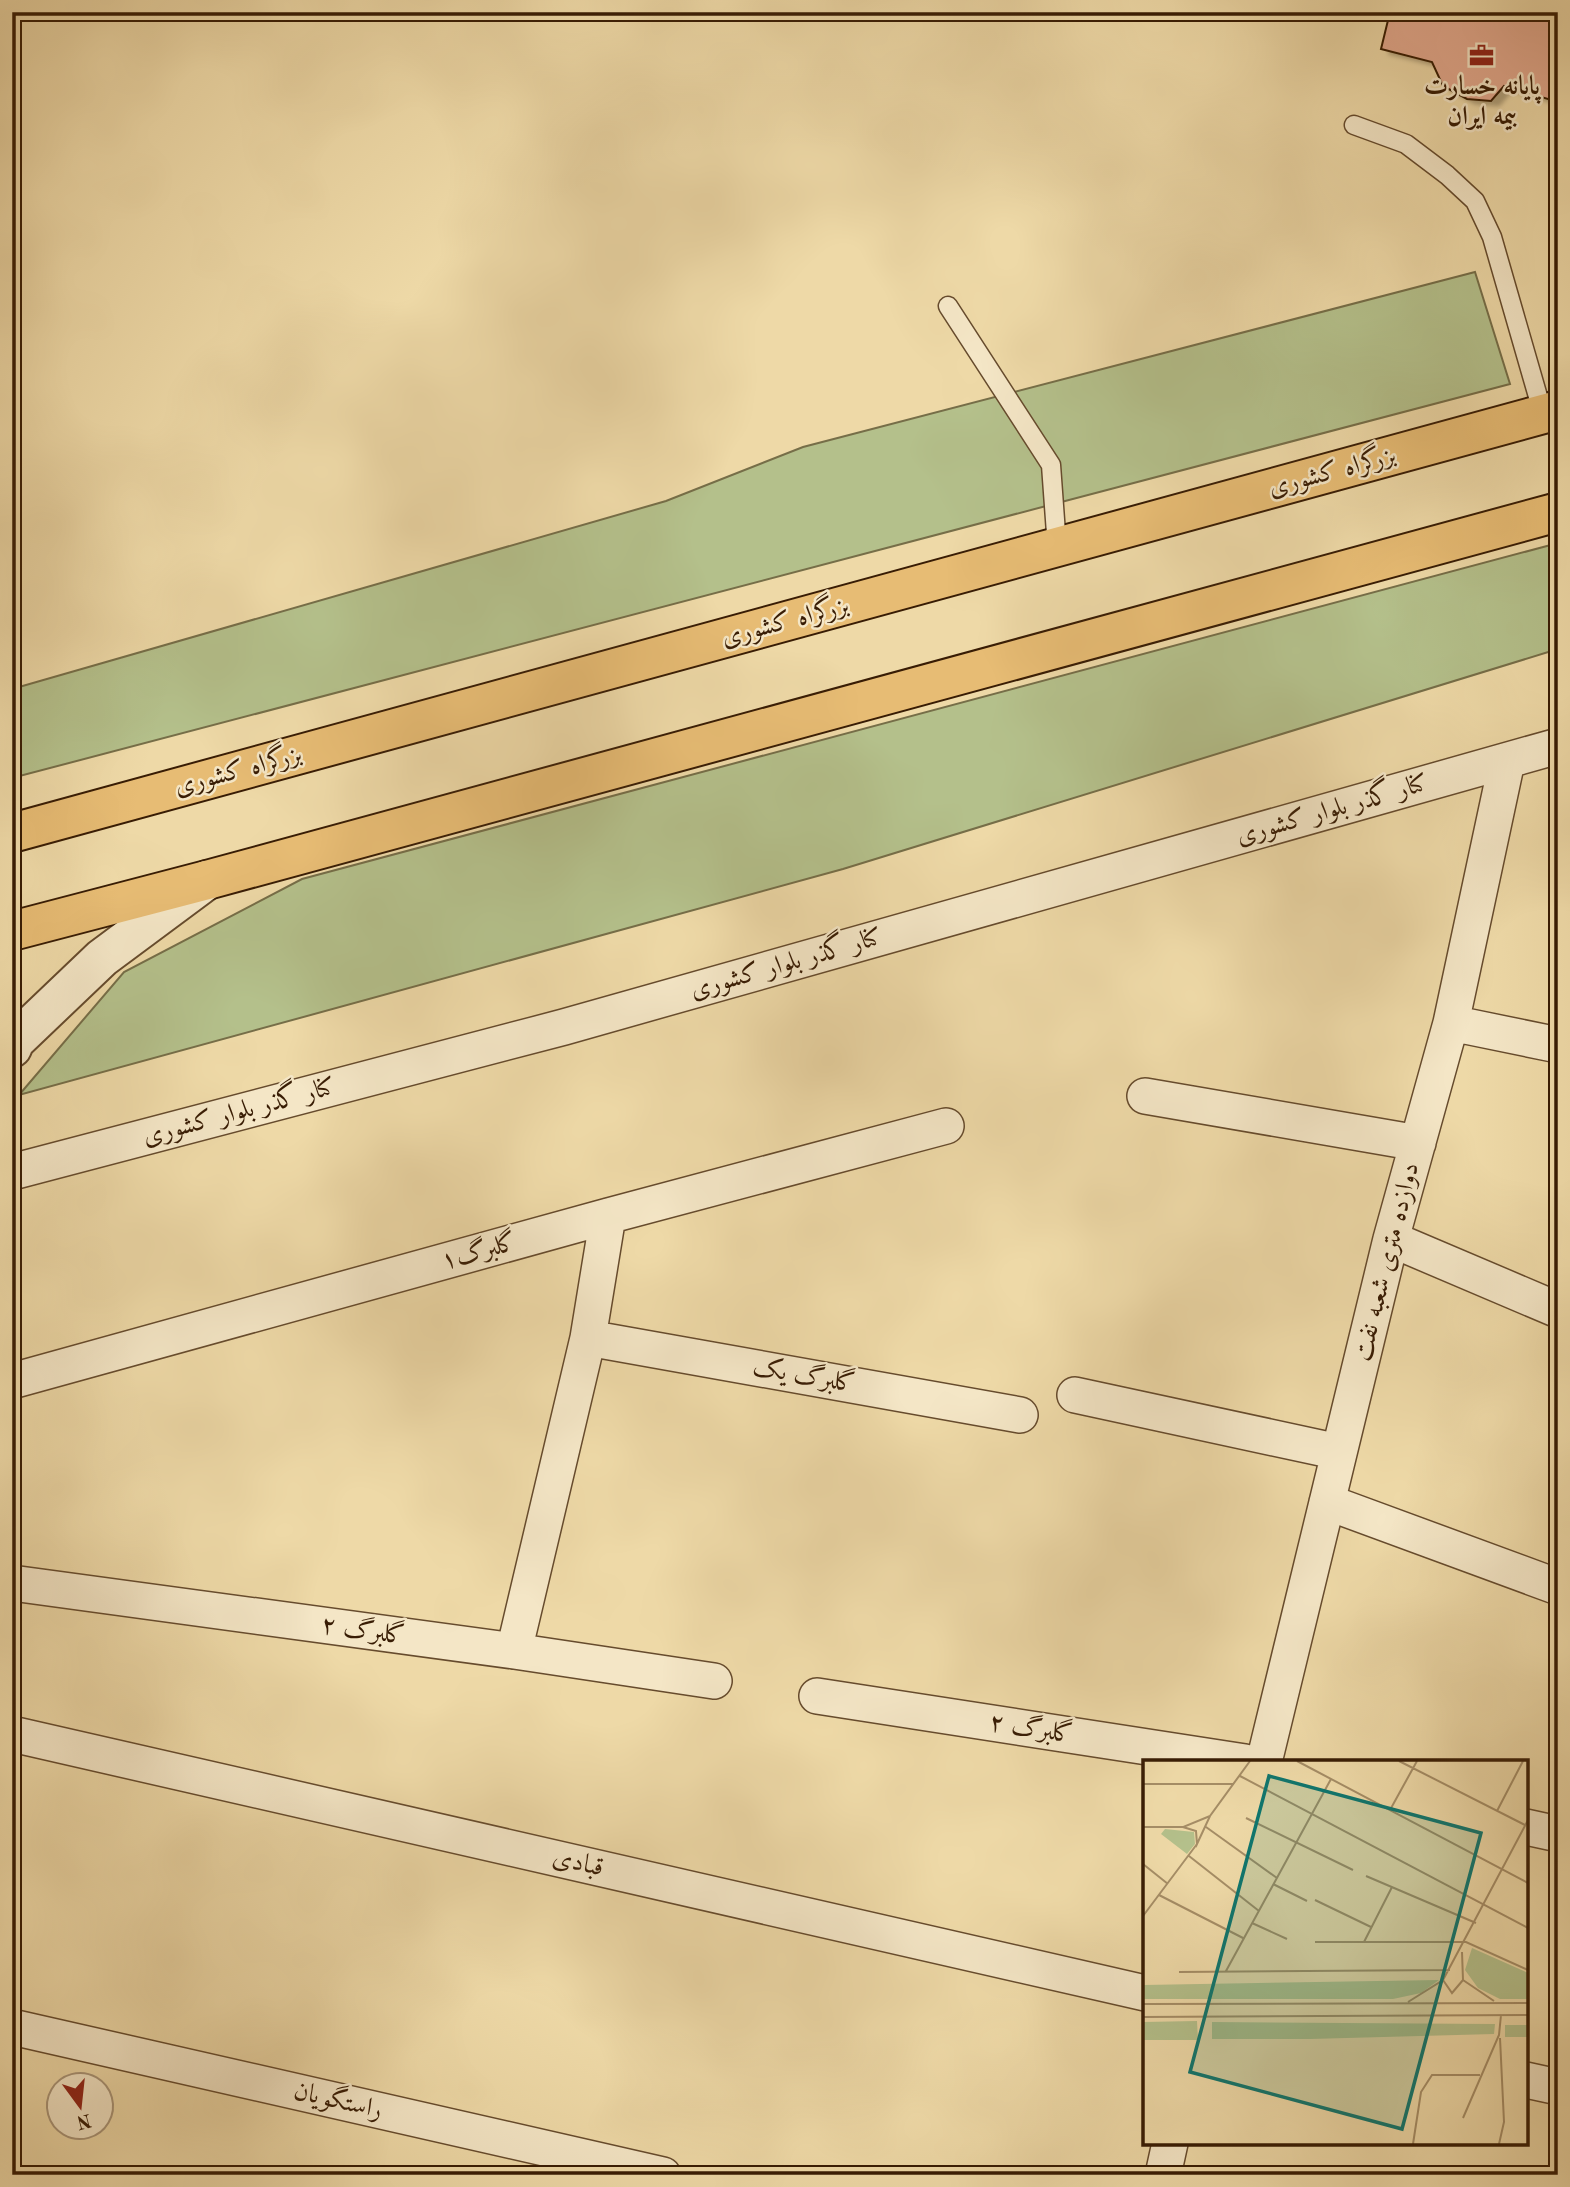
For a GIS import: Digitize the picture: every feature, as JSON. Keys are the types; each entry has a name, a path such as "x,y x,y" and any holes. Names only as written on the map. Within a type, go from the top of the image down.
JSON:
{"highway":[{"name":"بزرگراه کشوری","path":"12,833 1550,412"},
{"path":"12,931 1558,512"}],"street":[{"name":"کنار گذر بلوار کشوری","path":"12,1172 564,1027 1558,746"},
{"name":"دوازده متری شعبه نفت","path":"1264,1760 1391,1239 1451,1023 1507,761"},
{"path":"12,1048 15,1041 102,958 207,880"},
{"path":"1451,1023 1558,1045"},
{"path":"1145,1096 1418,1143"},
{"name":"گلبرگ۱","path":"12,1381 608,1216 946,1126"},
{"path":"514,1651 588,1338 608,1216"},
{"path":"1391,1239 1558,1310"},
{"name":"گلبرگ یک","path":"588,1338 1020,1415"},
{"path":"1075,1395 1339,1452"},
{"path":"1327,1502 1558,1587"},
{"name":"گلبرگ ۲","path":"12,1583 714,1681"},
{"name":"گلبرگ ۲","path":"817,1696 1232,1760"},
{"name":"قبادی","path":"12,1734 1143,1993"},
{"path":"1528,1826 1558,1834"},
{"name":"راستگویان","path":"12,2027 663,2175"},
{"path":"1528,2080 1558,2087"},
{"path":"1163,2175 1170,2145"}],"lane":[{"path":"1354,125 1406,144 1475,201 1492,237 1550,412"},
{"path":"948,306 1051,465 1057,547"}],"green space":[{"path":"1475,272 1510,384 12,778 12,689 666,501 803,447"},
{"path":"1558,543 1558,649 843,869 19,1095 124,972 302,879"}],"building":[{"name":"پایانه خسارت بیمه ایران","path":"1390,12 1558,12 1558,102 1504,86 1491,101 1467,99 1443,86 1432,62 1381,49"}],"place":[{"name":"پایانه خسارت بیمه ایران","path":"1482,55"}]}
